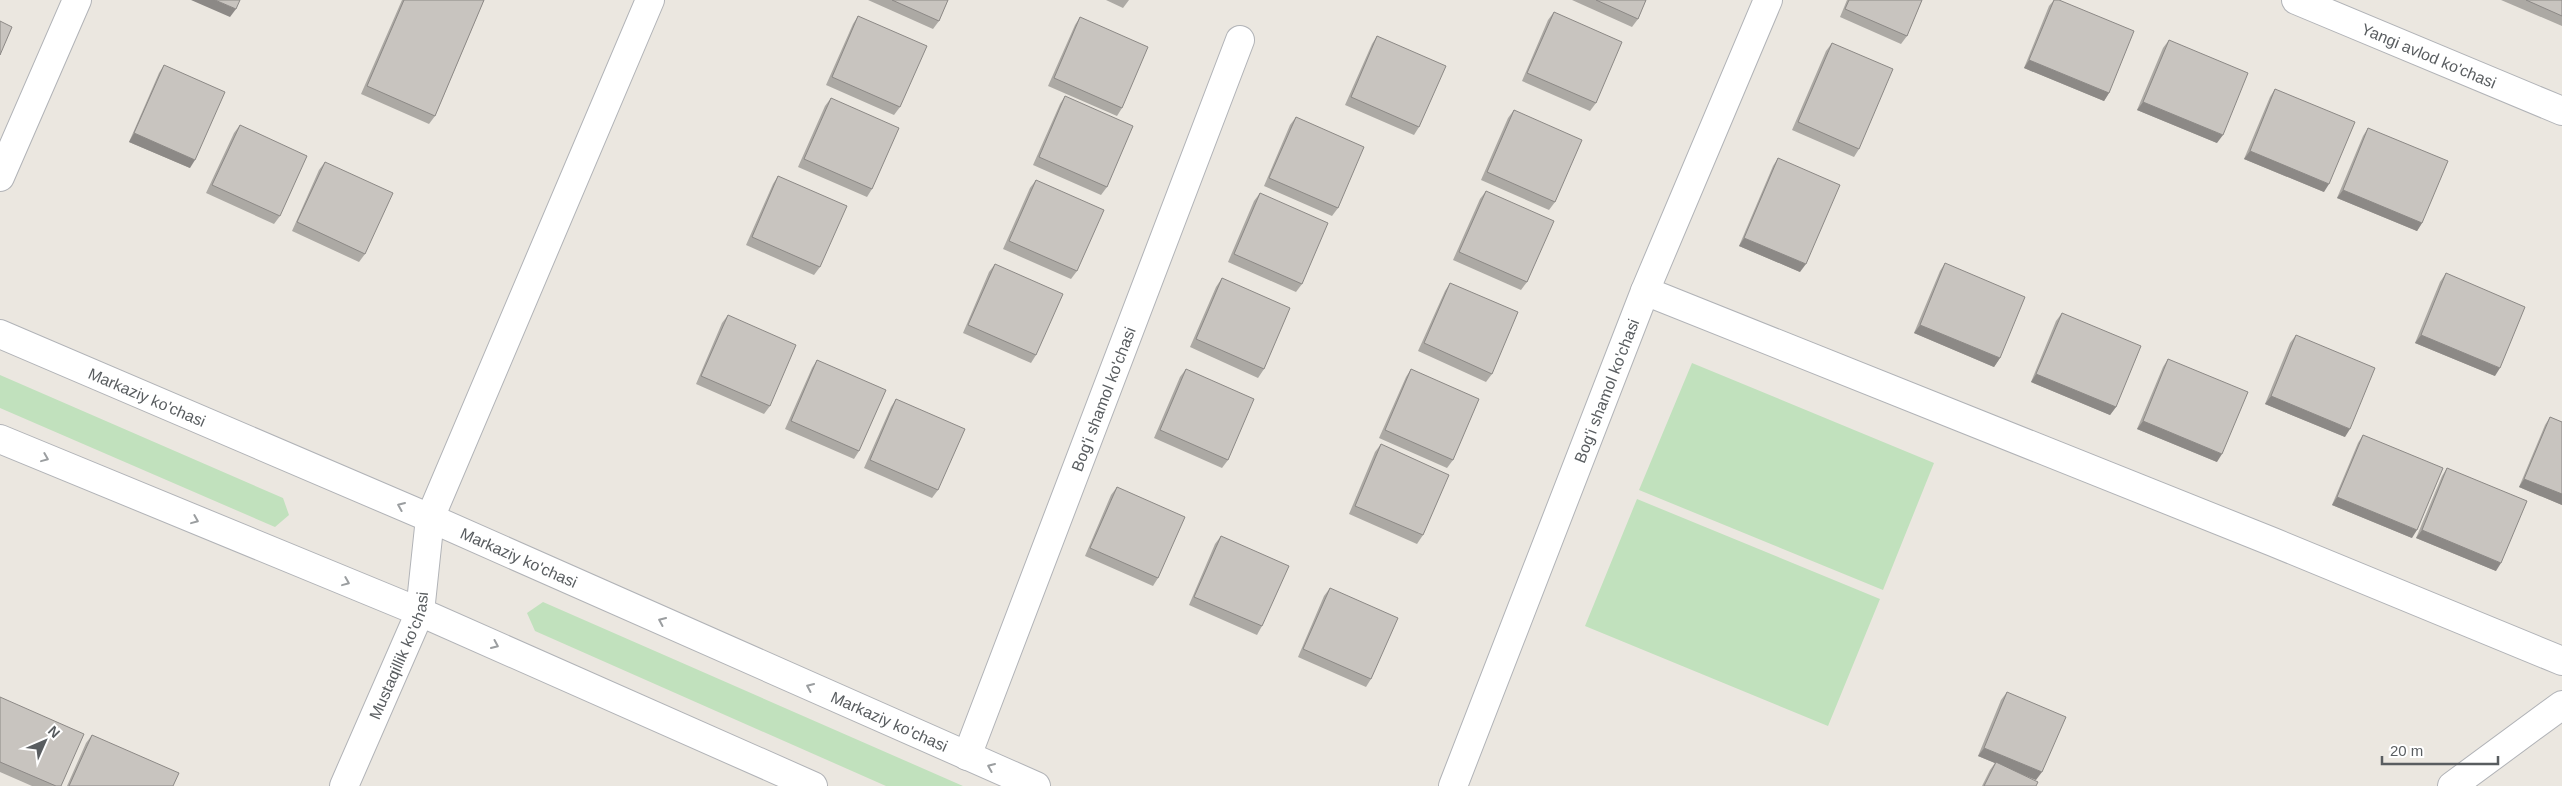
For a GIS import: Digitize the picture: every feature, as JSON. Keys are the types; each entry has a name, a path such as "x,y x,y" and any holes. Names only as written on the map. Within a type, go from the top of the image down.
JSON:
{"street":[{"path":"0,177 78,0"},
{"name":"Mustaqillik ko'chasi","path":"344,786 420,612 430,518 650,0"},
{"name":"Bog'i shamol ko'chasi","path":"1453,786 1645,291 1768,0"},
{"name":"Yangi avlod ko'chasi","path":"2296,0 2562,111"},
{"name":"Bog'i shamol ko'chasi","path":"966,756 1240,40"},
{"path":"1645,291 2264,538 2562,661"},
{"name":"Markaziy ko'chasi","path":"0,334 430,518 1036,786"},
{"path":"0,439 420,612 813,786"},
{"path":"2452,786 2562,705"}],"green space":[{"path":"1692,363 1934,463 1883,590 1639,490"},
{"path":"0,375 283,498 289,515 275,527 0,408"},
{"path":"1637,499 1880,599 1828,726 1585,626"},
{"path":"543,602 963,786 886,786 535,631 527,613"}],"building":[{"path":"215,0 240,0 236,9"},
{"path":"404,0 484,0 435,116 367,86"},
{"path":"892,0 948,0 939,21"},
{"path":"1596,0 1646,0 1638,19"},
{"path":"1849,0 1922,0 1907,36 1845,9"},
{"path":"2054,0 2059,0 2134,31 2109,93 2029,60"},
{"path":"2526,0 2562,0 2562,16"},
{"path":"1554,12 1622,42 1596,103 1527,73"},
{"path":"858,16 927,46 900,107 832,77"},
{"path":"1080,17 1148,47 1122,108 1054,78"},
{"path":"0,21 12,27 0,55"},
{"path":"1377,36 1446,66 1419,127 1351,97"},
{"path":"2169,40 2248,73 2223,135 2143,102"},
{"path":"1832,43 1893,69 1859,149 1798,122"},
{"path":"164,65 225,92 195,160 134,133"},
{"path":"2275,89 2355,122 2329,184 2250,151"},
{"path":"1065,96 1133,126 1107,187 1039,157"},
{"path":"831,98 899,128 872,189 804,159"},
{"path":"1514,110 1582,140 1555,202 1487,172"},
{"path":"1296,117 1364,147 1338,208 1269,178"},
{"path":"240,125 307,156 280,216 212,185"},
{"path":"2368,128 2448,161 2422,223 2343,190"},
{"path":"1778,158 1840,185 1806,264 1744,238"},
{"path":"325,162 393,193 365,254 297,222"},
{"path":"778,176 847,206 820,267 752,237"},
{"path":"1036,180 1104,210 1077,271 1009,241"},
{"path":"1486,191 1554,221 1527,282 1459,252"},
{"path":"1260,193 1328,223 1302,284 1234,254"},
{"path":"1945,263 2025,297 2000,358 1920,325"},
{"path":"995,264 1063,294 1036,355 968,325"},
{"path":"2446,273 2525,307 2500,368 2421,335"},
{"path":"1222,278 1290,308 1264,369 1196,339"},
{"path":"1450,283 1518,312 1492,374 1424,343"},
{"path":"2062,313 2141,346 2116,407 2036,374"},
{"path":"728,315 796,345 770,406 701,376"},
{"path":"2296,335 2375,368 2350,429 2271,396"},
{"path":"2168,359 2248,392 2222,454 2143,421"},
{"path":"817,360 886,390 859,451 791,421"},
{"path":"1186,369 1254,399 1228,460 1160,430"},
{"path":"1411,369 1479,399 1453,460 1385,430"},
{"path":"896,399 965,429 938,490 870,460"},
{"path":"2550,417 2562,422 2562,494 2524,479"},
{"path":"2363,435 2443,468 2417,530 2337,497"},
{"path":"1381,444 1449,475 1423,535 1355,506"},
{"path":"2447,468 2527,501 2501,563 2422,530"},
{"path":"1117,487 1185,517 1158,578 1090,548"},
{"path":"1221,536 1289,566 1262,626 1194,597"},
{"path":"1330,588 1398,618 1371,679 1303,649"},
{"path":"2007,692 2066,717 2042,772 1984,748"},
{"path":"0,697 84,734 61,786 56,786 0,762"},
{"path":"92,735 179,773 173,786 69,786"},
{"path":"1996,762 2038,782 2036,786 1984,786"}]}
